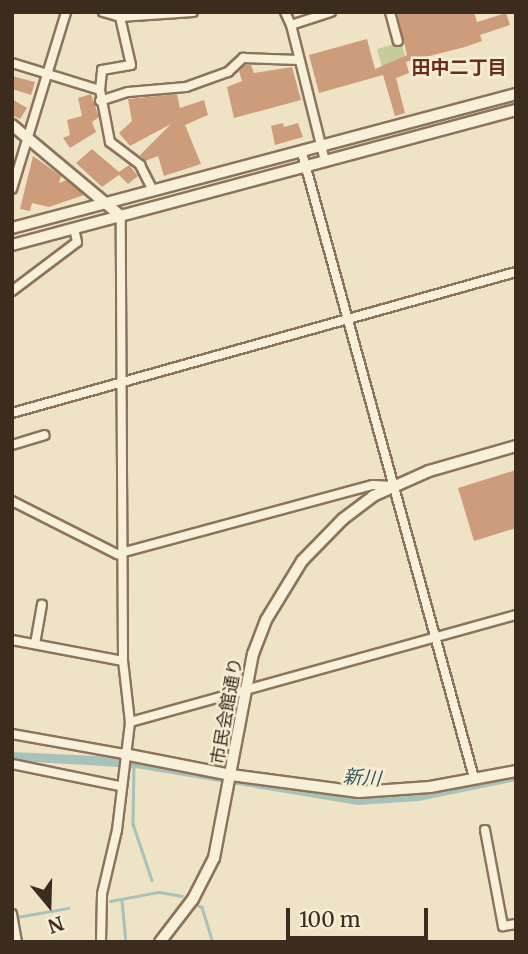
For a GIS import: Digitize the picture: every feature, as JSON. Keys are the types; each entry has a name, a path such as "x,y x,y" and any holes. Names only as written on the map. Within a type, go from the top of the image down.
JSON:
{"street":[{"path":"12,189 65,12"},
{"path":"103,12 120,17 193,12"},
{"path":"285,12 291,25 325,161"},
{"path":"291,25 331,12"},
{"path":"390,12 398,41"},
{"path":"120,17 131,65 102,70 100,101 110,142 139,165 153,191"},
{"path":"100,101 128,92 186,87 228,72 243,58 298,60"},
{"path":"12,63 100,90"},
{"path":"12,228 516,94"},
{"path":"12,245 516,110"},
{"path":"12,125 121,216 123,661 130,722 120,776 117,830 102,894 101,942"},
{"path":"302,153 474,778"},
{"path":"12,291 77,242 74,228"},
{"path":"12,413 516,272"},
{"path":"12,444 45,435"},
{"name":"市民会館通り","path":"160,942 193,899 214,858 231,775 244,689 266,620 302,561 343,519 393,486 516,446"},
{"path":"12,493 14,501 123,554 373,485 393,486"},
{"path":"35,645 42,604"},
{"path":"130,722 516,615"},
{"path":"12,640 123,661"},
{"path":"12,734 231,775 359,792 516,771"},
{"path":"12,764 119,786"},
{"path":"485,830 503,926 516,924"},
{"path":"12,914 18,942"}],"green space":[{"path":"401,42 405,55 386,81 377,49"}],"water":[{"name":"新川","path":"12,752 118,757 358,799 418,795 516,775 516,781 419,801 358,805 136,768 18,761 12,760"}],"building":[{"path":"397,12 474,12 477,22 506,13 510,25 480,35 482,41 406,62 409,73 396,78 405,113 395,116 383,75 319,93 309,55 367,39 375,69 407,55"},
{"path":"245,65 251,65 254,73 292,67 301,100 234,118 227,87 242,81 239,71"},
{"path":"12,76 35,82 31,95 12,89"},
{"path":"91,94 99,117 92,122 96,132 70,148 63,138 70,135 67,120 82,116 78,98"},
{"path":"177,94 180,108 204,100 208,115 185,125 201,164 164,176 158,156 145,161 140,155 171,124 130,146 119,133 132,121 128,99"},
{"path":"12,99 27,108 20,119 12,115"},
{"path":"283,123 284,127 298,123 303,137 275,145 271,126"},
{"path":"92,149 119,172 129,165 138,176 128,184 119,175 102,187 76,163"},
{"path":"33,156 61,176 59,183 67,180 84,195 49,207 32,203 30,211 20,209"},
{"path":"516,470 516,528 474,541 458,488"}],"waterway":[{"path":"134,765 133,824 152,880"},
{"path":"110,901 158,892"},
{"path":"159,892 182,896"},
{"path":"122,900 126,942"},
{"path":"197,905 202,907 213,942"},
{"path":"17,917 68,908"}],"district":[{"name":"田中二丁目","path":"459,68"}]}
